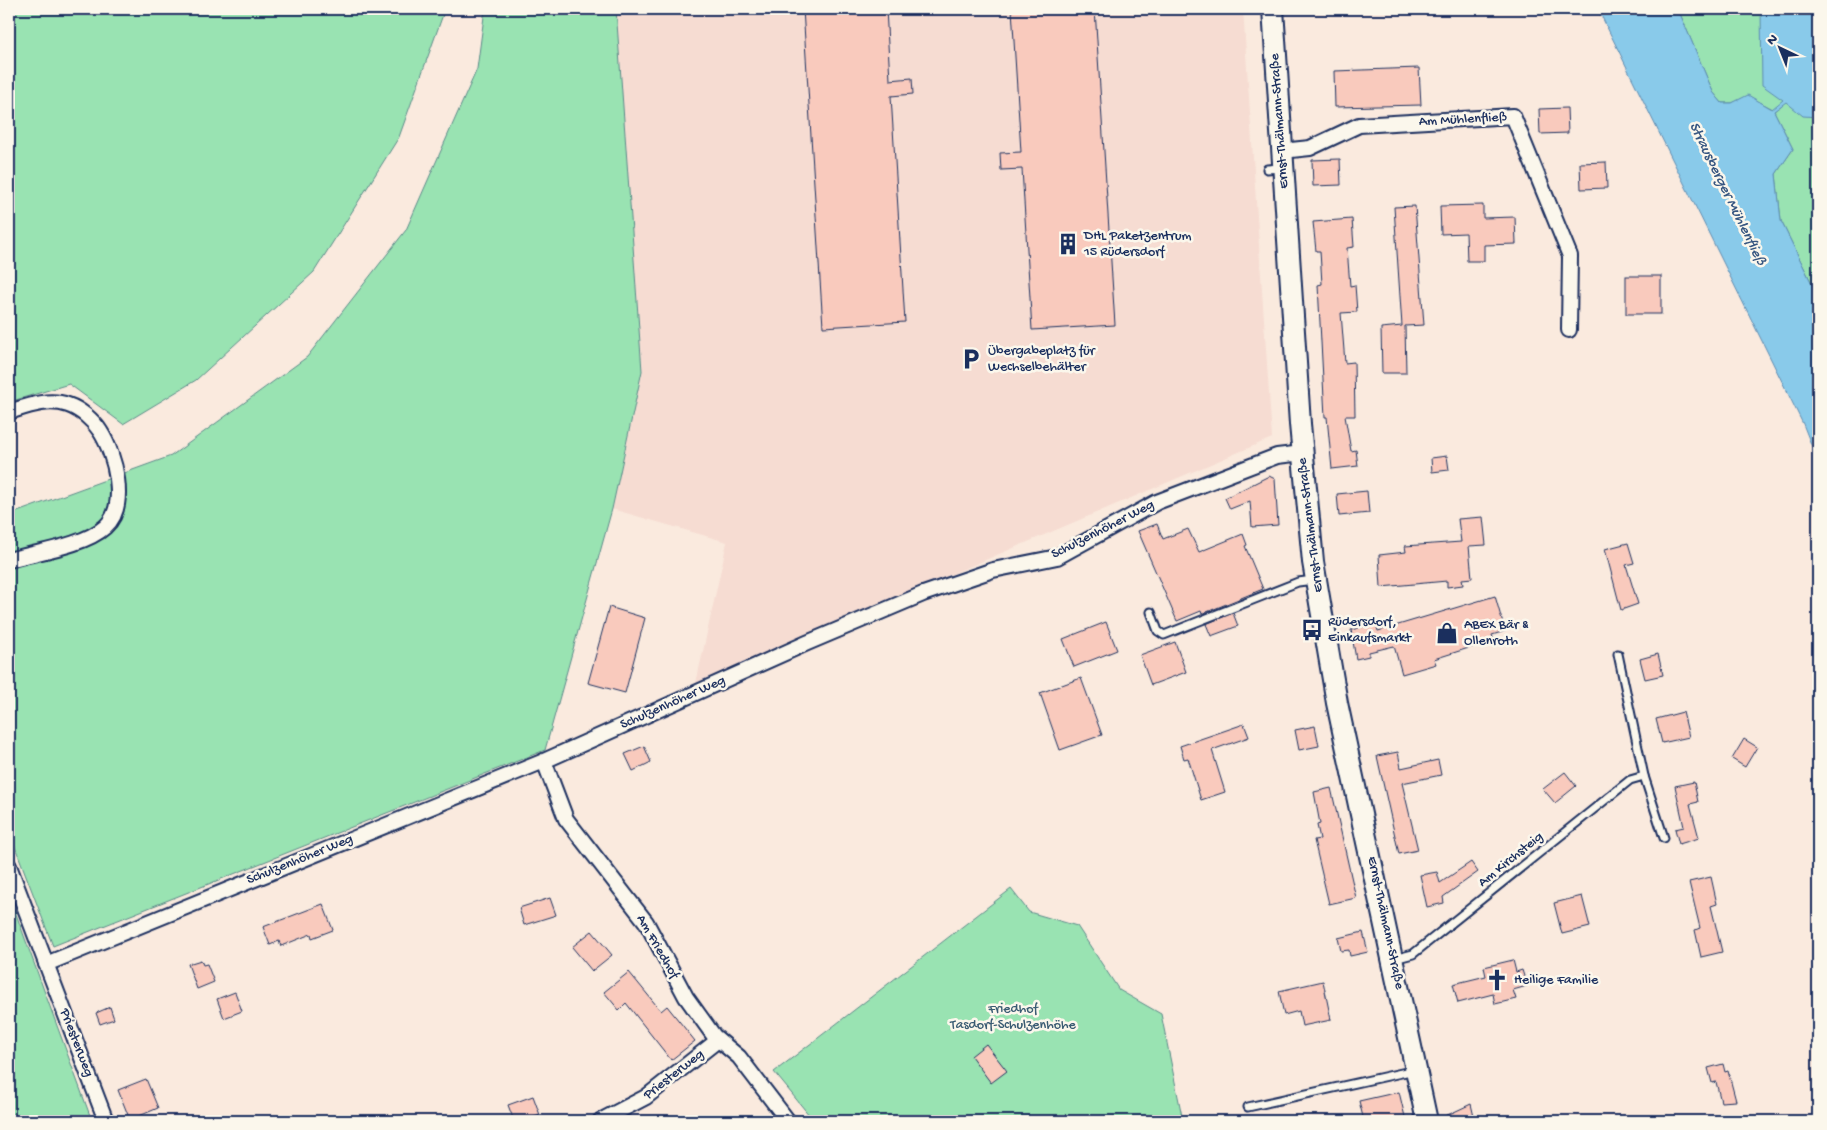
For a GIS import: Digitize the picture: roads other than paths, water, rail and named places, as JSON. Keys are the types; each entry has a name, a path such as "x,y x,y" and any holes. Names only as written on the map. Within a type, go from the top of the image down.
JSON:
{"main road":[{"name":"Ernst-Thälmann-Straße","path":"1273,9 1277,163 1302,453 1316,580 1337,703 1427,1121"}],"street":[{"name":"Am Mühlenfließ","path":"1277,163 1359,125 1513,116 1570,256 1569,330"},
{"path":"9,412 32,404 55,402 69,405 83,413 100,430 110,453 119,490 117,508 107,526 87,539 9,560"},
{"name":"Schulzenhöher Weg","path":"46,964 544,761 807,643 923,594 993,570 1057,556 1157,502 1276,456 1302,453"},
{"name":"Am Friedhof","path":"544,761 566,819 646,922 686,997 718,1040 739,1057 788,1121"},
{"name":"Priesterweg","path":"9,866 106,1121"},
{"name":"Priesterweg","path":"600,1121 646,1098 718,1040"}],"lane":[{"path":"1151,612 1158,631 1164,635 1298,582 1316,580"},
{"path":"1618,654 1644,776 1664,838"},
{"name":"Am Kirchsteig","path":"1392,960 1413,954 1630,780 1644,776"},
{"path":"1248,1107 1416,1070"}],"water":[{"name":"Strausberger Mühlenfließ","path":"1598,9 1678,9 1713,92 1722,103 1732,103 1748,95 1772,109 1783,100 1762,85 1761,9 1818,9 1818,117 1803,116 1786,102 1774,111 1793,149 1776,174 1781,221 1818,296 1818,462 1803,424"}],"place":[{"name":"DHL Paketzentrum 15 Rüdersdorf","path":"1068,244"},
{"name":"Übergabeplatz für Wechselbehälter","path":"971,359"},
{"name":"Rüdersdorf, Einkaufsmarkt","path":"1312,630"},
{"name":"ABEX Bär & Ollenroth","path":"1447,633"},
{"name":"Heilige Familie","path":"1497,980"}],"park label":[{"name":"Friedhof Tasdorf-Schulzenhöhe","path":"1013,1018"}]}
